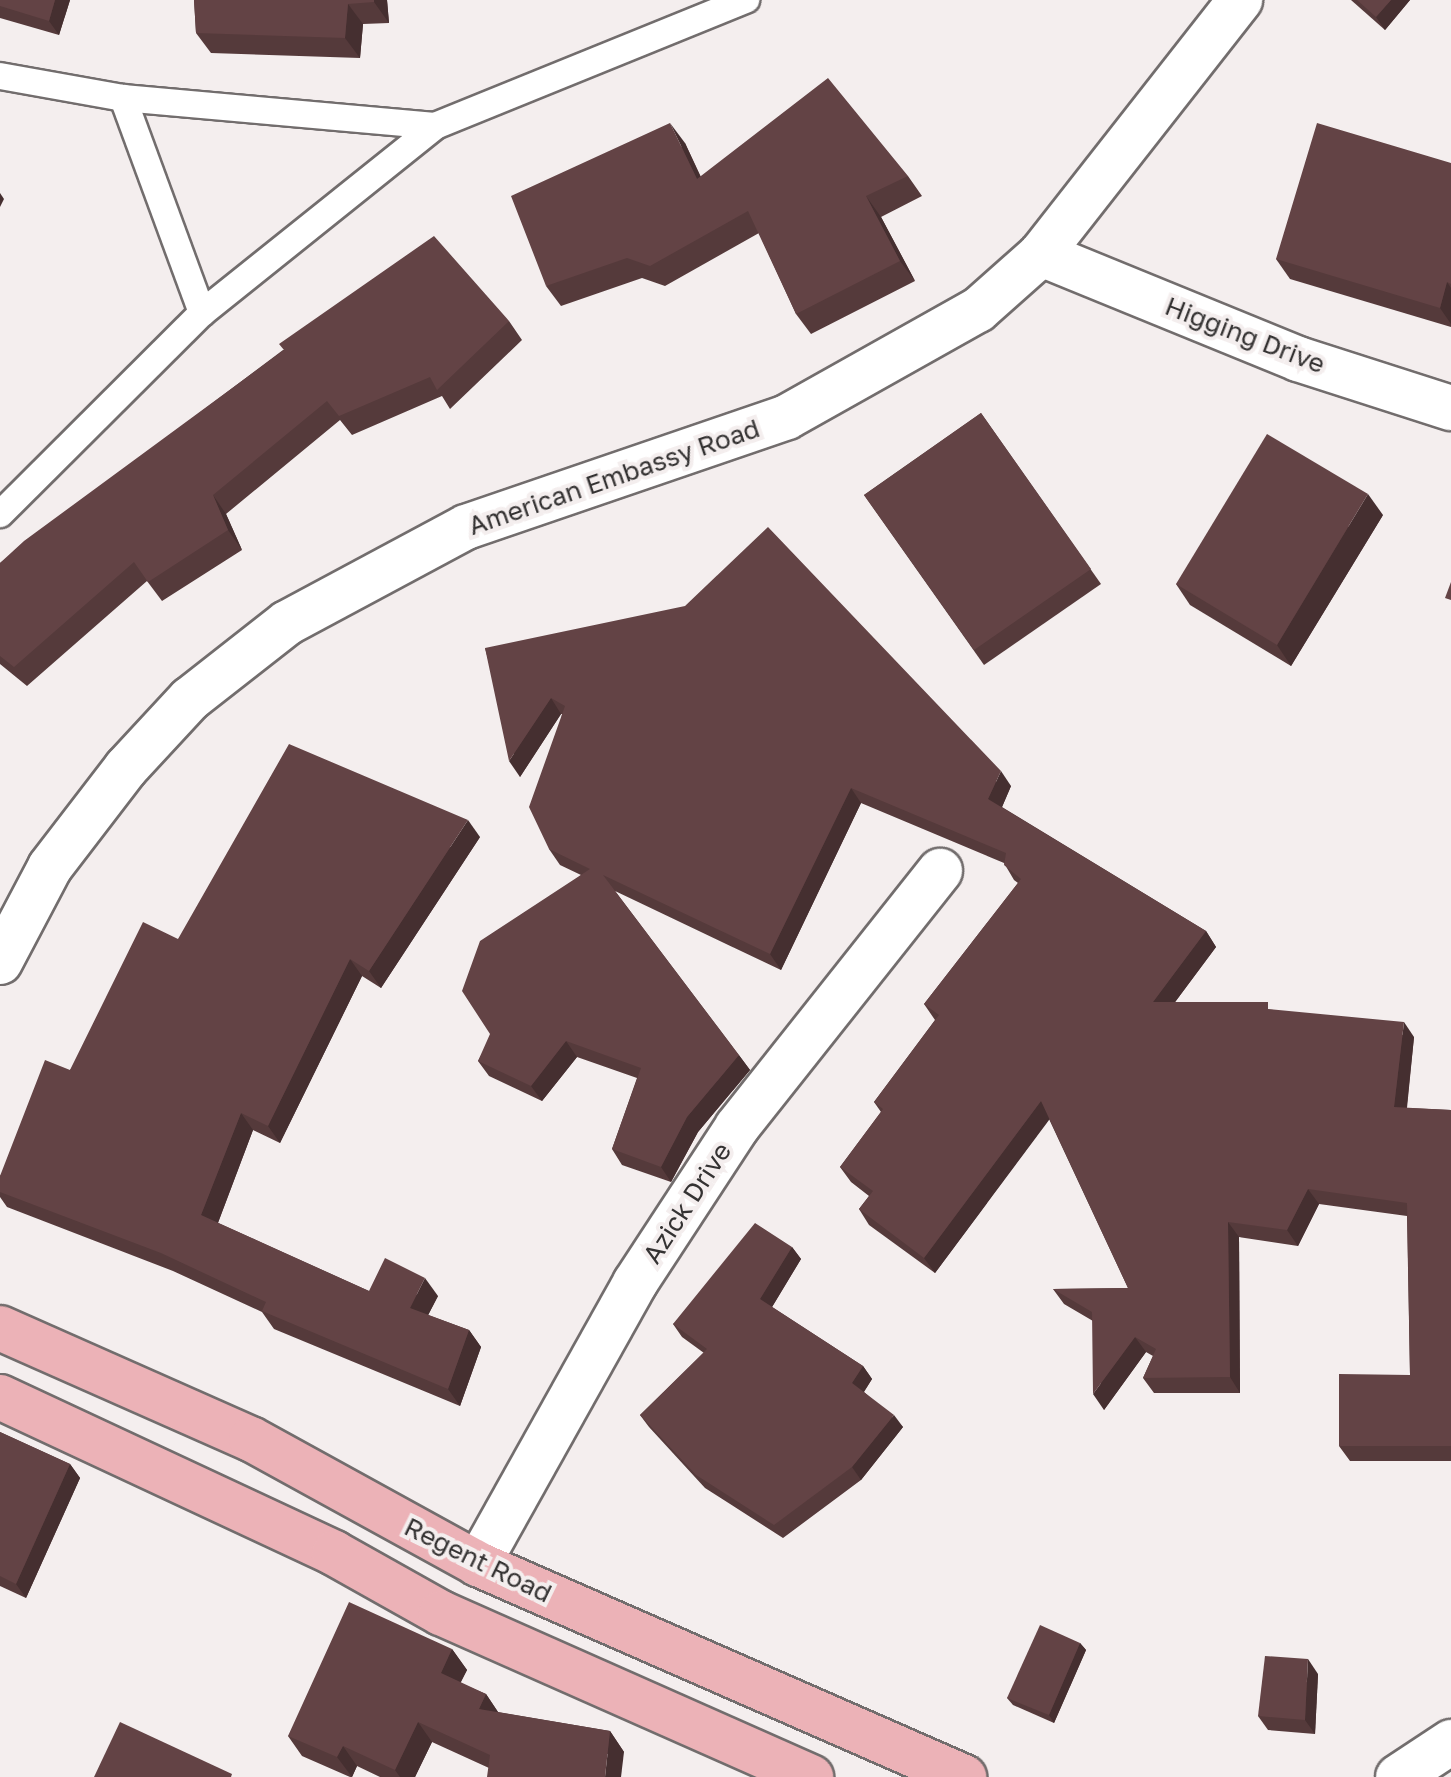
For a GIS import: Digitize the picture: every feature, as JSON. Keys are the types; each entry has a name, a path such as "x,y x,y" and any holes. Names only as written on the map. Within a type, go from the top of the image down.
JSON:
{"main road":[{"name":"Regent Road","path":"0,1328 251,1439 478,1564 964,1777"},
{"path":"0,1397 334,1553 441,1613 811,1777"}],"street":[{"name":"American Embassy Road","path":"0,962 50,867 126,768 190,699 287,623 466,527 787,417 978,310 1041,254 1240,0"},
{"name":"Higging Drive","path":"1041,254 1298,359 1451,408"},
{"name":"Azick Drive","path":"478,1564 635,1283 737,1127 940,871"},
{"path":"1398,1777 1451,1742"}],"lane":[{"path":"0,514 202,313 435,126 746,0"},
{"path":"0,76 123,98 435,126"},
{"path":"123,98 202,313"}],"building":[{"path":"0,0 55,0 49,21 0,6"},
{"path":"194,0 374,2 348,4 345,38 196,33"},
{"path":"1357,0 1391,0 1376,17"},
{"path":"828,78 908,176 866,196 900,261 796,314 748,211 650,266 627,258 546,286 511,196 670,123 697,179"},
{"path":"1317,123 1451,163 1451,284 1447,282 1440,308 1276,259"},
{"path":"434,236 509,321 437,390 430,377 339,416 327,401 213,495 228,530 148,582 134,562 14,667 0,656 0,563 24,541 284,350 279,344"},
{"path":"981,413 1091,569 974,650 864,495"},
{"path":"1267,434 1368,494 1277,645 1176,584"},
{"path":"768,527 1001,771 988,799 1206,931 1153,1002 1268,1002 1268,1009 1404,1022 1394,1107 1451,1110 1451,1446 1339,1446 1339,1374 1410,1375 1407,1203 1308,1189 1287,1230 1228,1222 1230,1377 1143,1378 1156,1349 1135,1337 1093,1394 1092,1312 1053,1289 1128,1288 1041,1101 924,1258 859,1209 873,1191 840,1167 883,1109 874,1102 939,1015 924,1004 1021,879 1004,865 1006,853 851,788 770,954 603,875 739,1055 687,1117 661,1167 612,1149 641,1068 566,1041 531,1086 478,1061 490,1034 462,991 480,941 590,869 549,849 529,807 565,706 551,698 509,761 485,648 685,606"},
{"path":"1451,582 1451,600 1445,598"},
{"path":"289,744 468,820 369,971 350,959 268,1126 241,1113 201,1215 369,1291 385,1258 425,1278 410,1308 469,1330 448,1389 262,1311 266,1302 161,1253 0,1192 0,1176 45,1060 70,1070 143,922 178,939"},
{"path":"755,1223 792,1247 760,1299 863,1366 852,1383 894,1415 852,1467 774,1525 696,1475 640,1415 707,1349 673,1324"},
{"path":"0,1432 70,1464 16,1584 0,1576"},
{"path":"349,1602 452,1649 441,1673 486,1694 479,1709 610,1731 605,1777 487,1777 490,1755 418,1722 395,1770 343,1746 337,1757 288,1736"},
{"path":"1040,1625 1080,1643 1049,1715 1007,1698"},
{"path":"1265,1656 1308,1659 1305,1720 1258,1716"},
{"path":"120,1722 232,1774 231,1777 94,1777"}]}
